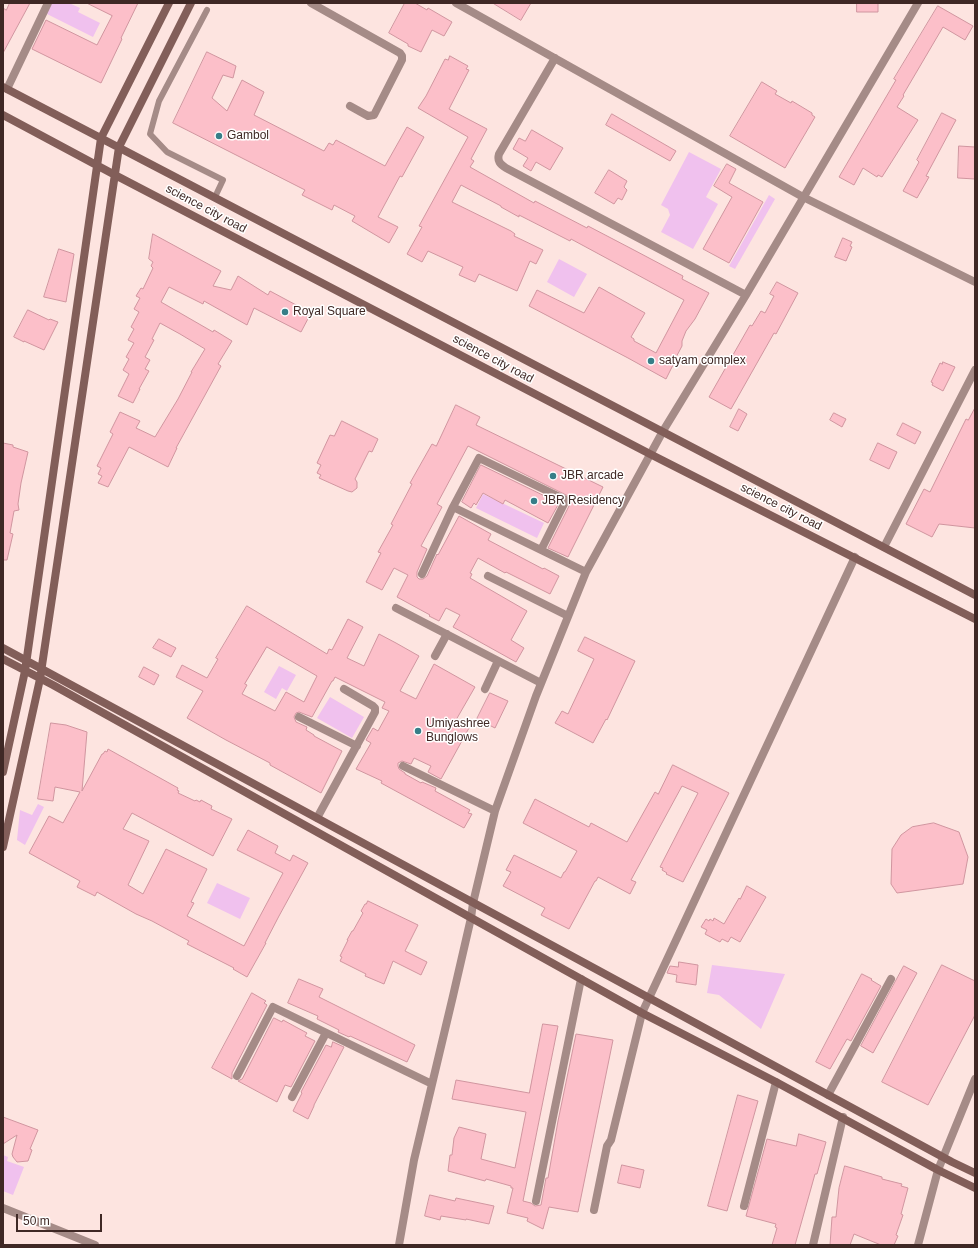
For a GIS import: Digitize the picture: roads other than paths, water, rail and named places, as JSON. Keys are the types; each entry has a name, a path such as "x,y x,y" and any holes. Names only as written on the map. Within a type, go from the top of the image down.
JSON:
{"street":[{"path":"48,3 5,88 975,595"},
{"path":"3,772 27,660 102,138 169,3"},
{"path":"3,847 42,669 119,147 191,3"},
{"path":"311,3 400,53 402,56 402,60 374,115 368,116 350,106"},
{"path":"456,3 470,6 555,58 803,197 975,282"},
{"path":"400,1245 414,1160 495,811 541,683 586,572 663,431 746,295 918,3"},
{"path":"555,58 499,154 498,158 500,163 512,172 746,295"},
{"name":"science city road","path":"3,115 650,454 975,619"},
{"path":"884,547 975,370"},
{"path":"422,574 453,507 479,458 566,500 541,550"},
{"path":"453,507 586,572"},
{"path":"594,1210 607,1146 611,1140 642,1013 854,557"},
{"path":"488,576 568,616"},
{"path":"396,608 541,683"},
{"path":"435,656 447,634"},
{"path":"3,648 828,1095 975,1173"},
{"path":"3,660 40,679 642,1013 843,1117 938,1170 975,1188"},
{"path":"485,689 498,661"},
{"path":"317,818 375,712 375,708 373,706 344,689"},
{"path":"299,717 357,746"},
{"path":"403,766 495,811"},
{"path":"536,1201 581,979"},
{"path":"828,1095 891,979"},
{"path":"237,1076 273,1007 432,1084"},
{"path":"292,1097 326,1033"},
{"path":"918,1245 938,1170 975,1079"},
{"path":"744,1206 776,1082"},
{"path":"813,1245 843,1117"},
{"path":"3,1208 94,1245"}],"lane":[{"path":"207,10 158,101 150,134 167,152 223,180 215,197"}],"place":[{"name":"Gambol","path":"219,136"},
{"name":"Royal Square","path":"285,312"},
{"name":"satyam complex","path":"651,361"},
{"name":"JBR arcade","path":"553,476"},
{"name":"JBR Residency","path":"534,501"},
{"name":"Umiyashree Bunglows","path":"418,731"}]}
